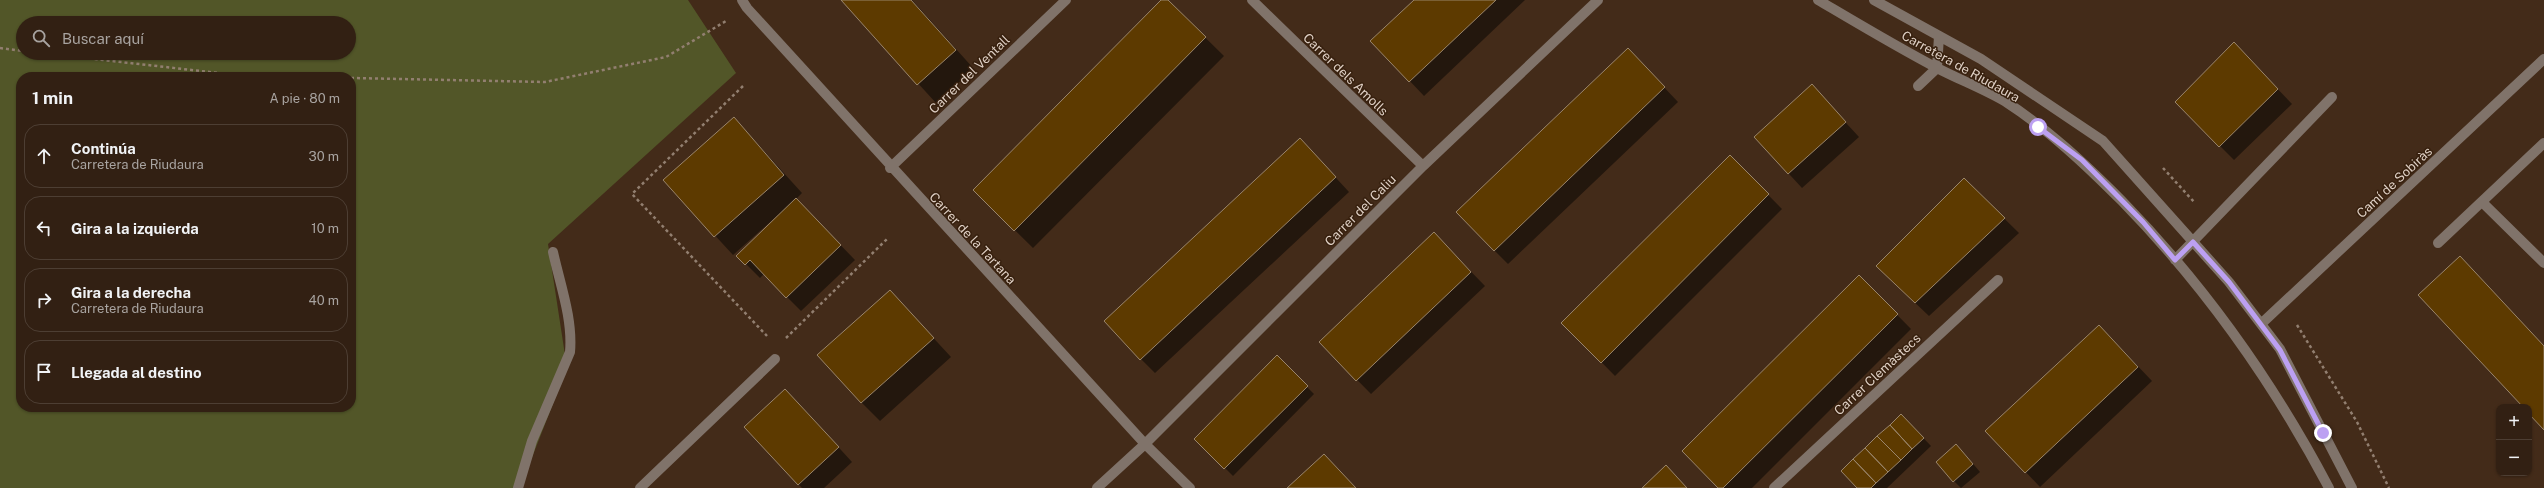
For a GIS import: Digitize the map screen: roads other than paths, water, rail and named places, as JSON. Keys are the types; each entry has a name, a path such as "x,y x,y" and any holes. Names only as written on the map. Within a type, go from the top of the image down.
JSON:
{"street":[{"path":"744,4 755,0"},
{"name":"Carrer del Ventall","path":"890,168 1066,0"},
{"name":"Carrer dels Amolls","path":"1252,0 1423,166"},
{"name":"Carrer del Caliu","path":"1097,488 1145,444 1423,166 1598,0"},
{"name":"Carretera de Riudaura","path":"1818,0 1937,68 2005,102 2082,160 2143,222 2211,301 2262,372 2298,429 2329,488"},
{"name":"Carretera de Riudaura","path":"1874,0 1981,59 2103,141 2229,282 2280,350 2352,488"},
{"name":"Carrer de la Tartana","path":"744,4 890,168 1145,444 1190,488"},
{"path":"1918,86 1937,68 1939,36"},
{"name":"Camí de Sobiràs","path":"2261,324 2544,59"},
{"path":"2175,260 2332,97"},
{"path":"2438,243 2544,143"},
{"path":"2482,202 2544,263"},
{"path":"518,488 532,441 570,352 571,340 567,314 553,252"},
{"name":"Carrer Clemàstecs","path":"1774,488 1998,280"},
{"path":"640,488 775,358"}]}
